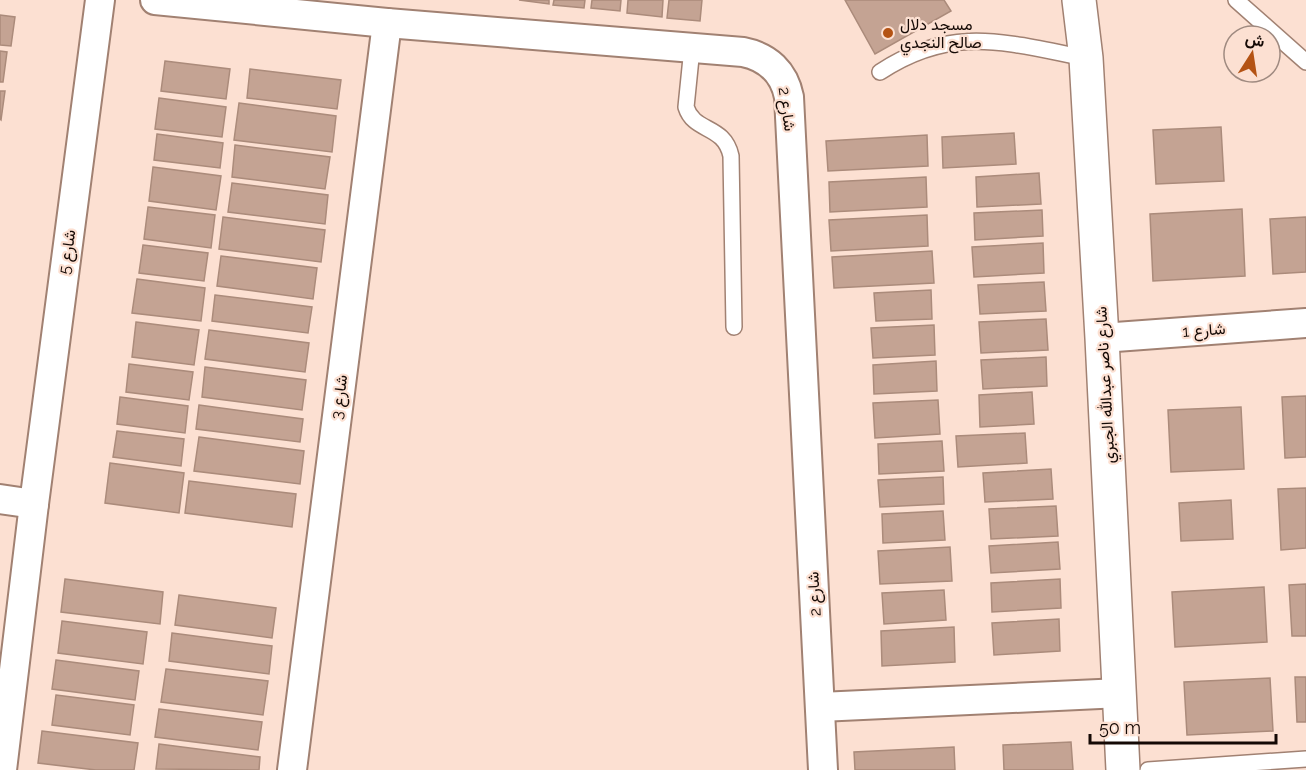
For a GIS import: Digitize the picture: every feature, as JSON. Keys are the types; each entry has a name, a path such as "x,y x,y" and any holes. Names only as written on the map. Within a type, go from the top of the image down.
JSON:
{"street":[{"name":"شارع 5","path":"2,770 34,504 100,0"},
{"name":"شارع 2","path":"155,0 387,23 743,52 765,59 782,75 789,97 822,770"},
{"name":"شارع ناصر عبدالله الجبري","path":"1079,0 1086,58 1121,693 1123,770"},
{"name":"شارع 3","path":"292,770 387,23"},
{"name":"شارع 1","path":"1102,338 1306,323"},
{"path":"0,499 34,504"},
{"path":"820,707 1121,693"}],"lane":[{"path":"1236,0 1306,62"},
{"path":"880,72 915,52 935,45 975,40 1086,58"},
{"path":"692,48 686,107 688,115 694,122 718,133 725,139 731,156 734,327"},
{"path":"1148,770 1306,759"}],"building":[{"path":"519,0 549,0 549,4"},
{"path":"554,0 585,0 584,8 553,5"},
{"path":"592,0 621,0 620,11 591,8"},
{"path":"628,0 663,0 662,17 627,13"},
{"path":"669,0 702,0 700,21 667,18"},
{"name":"مسجد دلال صالح النجدي","path":"845,0 944,0 951,11 875,54"},
{"path":"0,15 15,17 11,46 0,45"},
{"path":"0,51 7,52 3,82 0,82"},
{"path":"165,61 230,69 226,99 161,91"},
{"path":"250,69 341,80 337,109 247,98"},
{"path":"0,91 5,91 1,120 0,119"},
{"path":"159,98 226,107 222,137 155,129"},
{"path":"239,103 336,116 332,152 234,140"},
{"path":"1221,127 1224,181 1156,184 1153,130"},
{"path":"1014,133 1016,164 943,168 942,137"},
{"path":"157,134 223,143 220,168 154,160"},
{"path":"927,135 928,166 828,171 826,141"},
{"path":"235,145 330,157 325,189 232,177"},
{"path":"153,167 221,176 216,210 149,201"},
{"path":"1039,173 1041,204 977,207 976,177"},
{"path":"926,177 927,207 830,212 829,182"},
{"path":"232,183 328,195 325,224 228,212"},
{"path":"148,207 215,215 211,248 144,239"},
{"path":"1242,209 1245,276 1153,281 1150,214"},
{"path":"1042,210 1043,236 975,240 974,213"},
{"path":"927,215 928,246 831,251 829,220"},
{"path":"223,217 325,230 321,262 219,249"},
{"path":"1306,217 1306,272 1273,274 1270,219"},
{"path":"1043,243 1044,273 974,277 972,247"},
{"path":"143,245 208,253 204,281 139,273"},
{"path":"932,251 934,283 834,288 832,257"},
{"path":"221,256 317,268 313,299 217,286"},
{"path":"137,279 205,288 201,321 132,313"},
{"path":"1044,282 1046,311 980,314 978,285"},
{"path":"931,290 932,319 876,321 874,293"},
{"path":"215,295 312,307 308,333 212,321"},
{"path":"1046,319 1048,350 981,353 979,322"},
{"path":"136,322 199,330 194,365 132,357"},
{"path":"934,325 935,355 873,358 871,328"},
{"path":"209,330 309,343 305,372 205,359"},
{"path":"1046,357 1047,386 983,389 981,360"},
{"path":"936,361 937,391 874,394 873,365"},
{"path":"129,364 193,372 189,400 126,392"},
{"path":"205,367 306,380 302,410 202,397"},
{"path":"1032,392 1034,424 980,427 979,395"},
{"path":"1306,396 1306,457 1285,458 1282,397"},
{"path":"120,397 188,406 185,433 117,424"},
{"path":"938,400 940,434 875,438 873,403"},
{"path":"199,405 303,419 300,442 196,429"},
{"path":"1241,407 1244,469 1171,472 1168,410"},
{"path":"117,431 184,439 181,466 113,457"},
{"path":"1025,433 1027,463 958,467 956,436"},
{"path":"199,437 304,451 300,484 194,471"},
{"path":"942,441 944,471 879,474 878,444"},
{"path":"110,463 184,473 179,513 105,503"},
{"path":"1051,469 1053,499 985,502 983,473"},
{"path":"943,477 944,504 880,507 878,480"},
{"path":"189,481 296,494 292,527 185,513"},
{"path":"1306,488 1306,548 1281,550 1278,489"},
{"path":"1231,500 1233,539 1181,541 1179,503"},
{"path":"1056,506 1058,536 991,539 989,509"},
{"path":"943,511 945,540 883,543 882,514"},
{"path":"1058,542 1060,569 991,573 989,546"},
{"path":"950,547 952,581 880,584 878,551"},
{"path":"65,579 163,592 160,624 61,612"},
{"path":"1060,579 1061,608 992,612 991,583"},
{"path":"1306,584 1306,636 1292,636 1289,585"},
{"path":"1264,587 1267,642 1175,647 1172,592"},
{"path":"944,590 946,620 884,624 882,593"},
{"path":"179,595 276,608 272,638 175,625"},
{"path":"1059,619 1060,651 994,655 992,623"},
{"path":"62,621 147,632 143,664 58,653"},
{"path":"954,627 955,662 882,666 881,631"},
{"path":"172,633 272,646 269,674 169,661"},
{"path":"56,660 139,671 135,700 52,689"},
{"path":"166,669 268,681 263,715 161,702"},
{"path":"1295,677 1306,677 1306,722 1297,722"},
{"path":"1270,678 1273,731 1187,735 1184,682"},
{"path":"56,695 134,705 130,735 52,725"},
{"path":"159,709 262,722 258,750 155,737"},
{"path":"42,731 138,743 134,770 96,770 38,763"},
{"path":"1071,742 1073,770 1004,770 1003,745"},
{"path":"159,744 260,757 259,770 156,769"},
{"path":"954,747 955,770 855,770 854,752"}],"place":[{"name":"مسجد دلال صالح النجدي","path":"888,33"}]}
